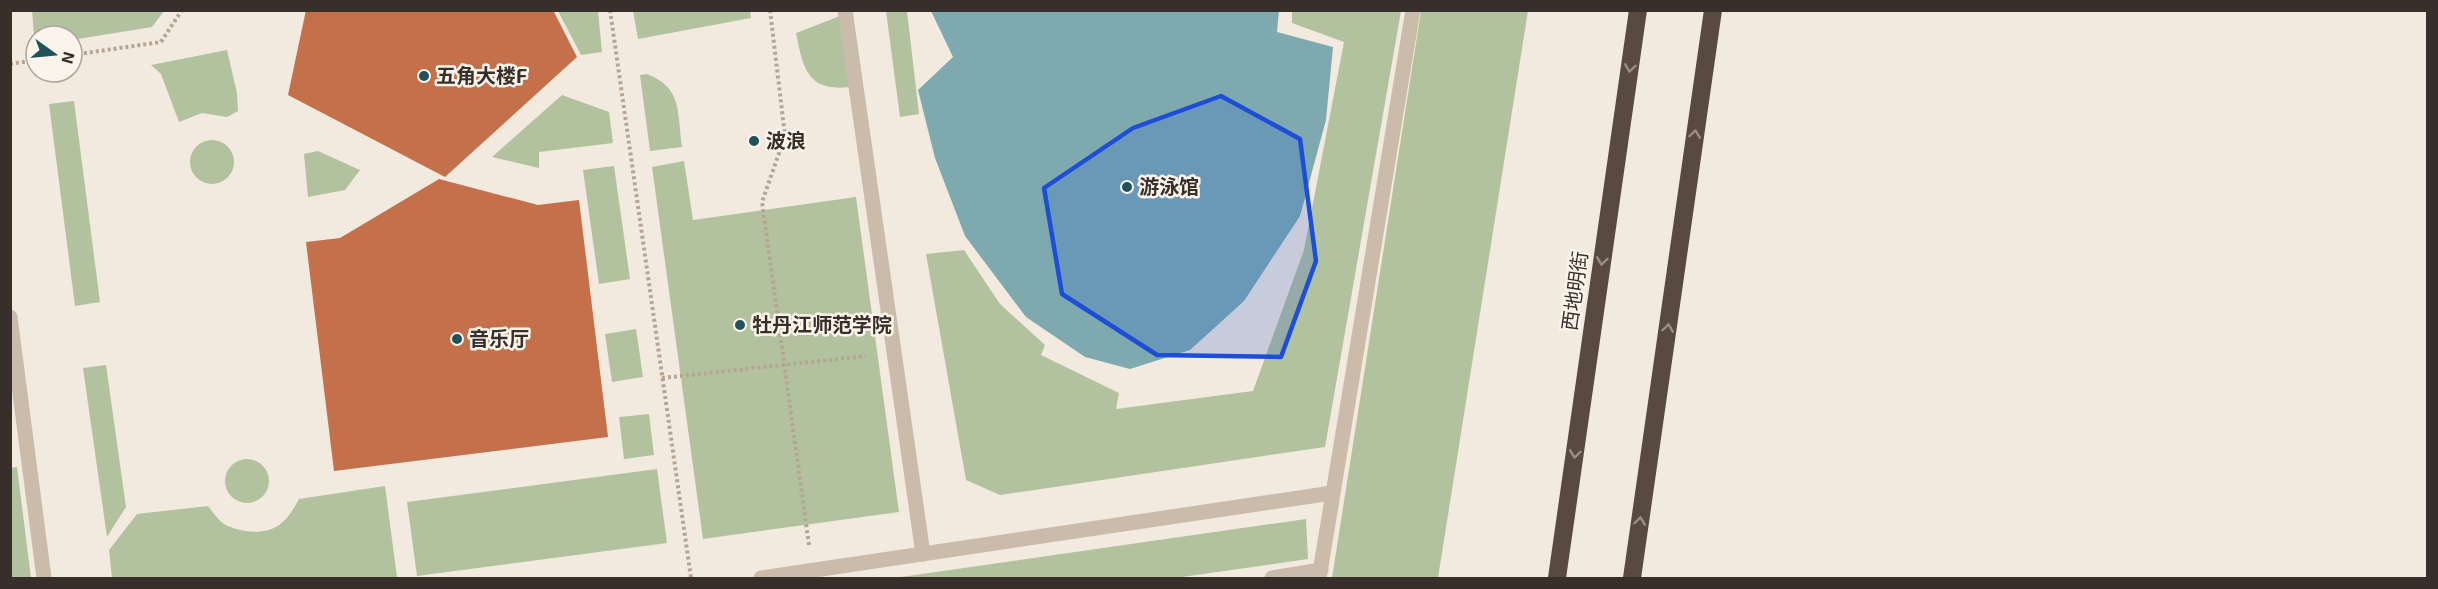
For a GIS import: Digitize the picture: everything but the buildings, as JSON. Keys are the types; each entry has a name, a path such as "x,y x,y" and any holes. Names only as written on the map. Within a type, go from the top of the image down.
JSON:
{"highway":[{"name":"西地明街","path":"1557,579 1638,10"},
{"path":"1632,579 1713,10"}],"street":[{"path":"845,10 922,554"},
{"path":"1272,579 1320,574 1413,10"},
{"path":"10,317 44,579"},
{"path":"761,579 1332,493"}],"path":[{"path":"84,53 161,42 182,10"},
{"path":"610,10 691,579"},
{"path":"770,10 785,136 762,202 812,571"},
{"path":"662,378 894,353"}],"highlighted area":[{"path":"1221,96 1300,139 1316,261 1281,357 1157,355 1062,294 1044,188 1133,128"}],"green space":[{"path":"32,10 164,11 152,27 84,38 84,24 33,24"},
{"path":"558,11 598,11 602,52 581,55"},
{"path":"633,11 750,11 751,18 638,39"},
{"path":"886,11 907,11 919,114 900,117"},
{"path":"1292,11 1401,11 1325,447 1000,495 966,480 926,254 964,250 1000,304 1045,345 1041,355 1119,393 1116,409 1253,391 1304,250 1344,42 1292,23"},
{"path":"1421,11 1528,11 1438,578 1332,578"},
{"path":"840,16 849,87 835,88 816,81 809,75 801,56 796,33"},
{"path":"227,50 237,93 238,111 227,117 202,113 179,122 161,74 151,65"},
{"path":"647,74 659,80 673,94 682,147 650,151 640,75"},
{"path":"562,95 609,112 613,143 539,152 539,168 492,157"},
{"path":"74,101 100,302 75,306 49,104"},
{"path":"212,140 227,147 234,162 227,177 212,184 197,177 190,162 197,147"},
{"path":"318,151 360,170 345,190 308,197 304,154"},
{"path":"684,161 693,220 856,197 899,512 703,539 652,167"},
{"path":"614,166 630,279 599,284 583,170"},
{"path":"636,329 643,377 612,382 605,334"},
{"path":"106,365 126,507 107,537 83,368"},
{"path":"649,414 654,455 624,459 619,417"},
{"path":"247,459 263,465 269,481 263,497 247,503 231,497 225,481 231,465"},
{"path":"17,467 31,578 11,578 11,468"},
{"path":"657,469 667,543 417,576 407,502"},
{"path":"385,486 397,577 112,578 109,550 137,514 208,506 224,524 244,531 259,532 282,523 299,499"},
{"path":"1306,519 1308,559 1175,578 894,578"}],"water":[{"name":"游泳馆","path":"931,11 1279,11 1277,32 1333,47 1326,120 1300,216 1244,301 1190,350 1130,369 1085,357 1026,317 965,236 935,158 918,90 953,57"}],"place":[{"name":"五角大楼F","path":"424,76"},
{"name":"波浪","path":"754,141"},
{"name":"游泳馆","path":"1127,187"},
{"name":"牡丹江师范学院","path":"740,325"},
{"name":"音乐厅","path":"457,339"}]}
